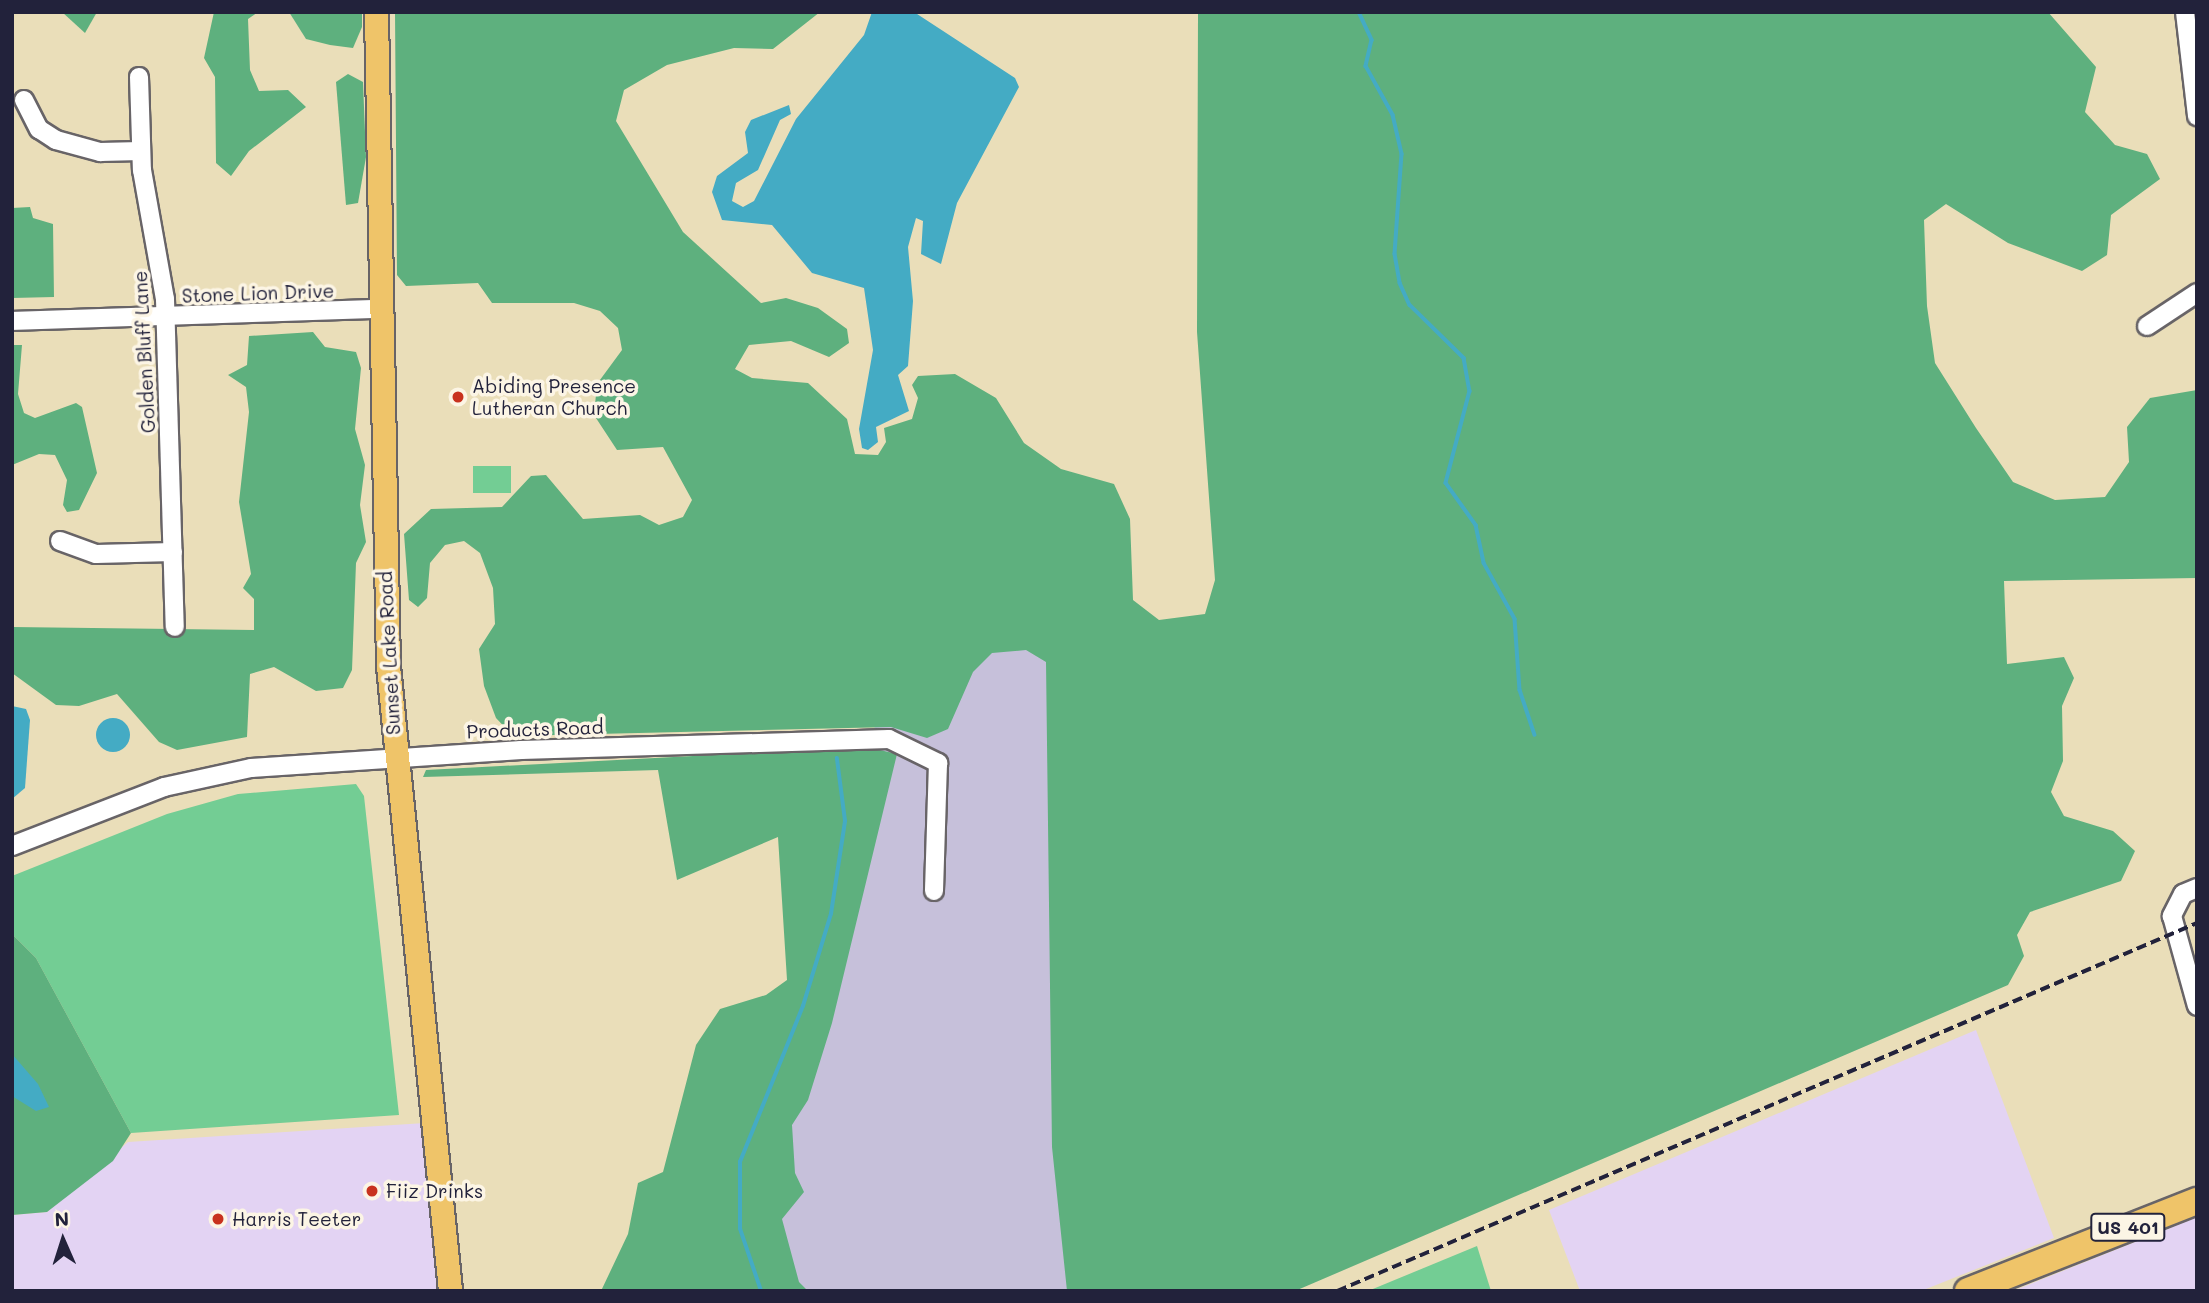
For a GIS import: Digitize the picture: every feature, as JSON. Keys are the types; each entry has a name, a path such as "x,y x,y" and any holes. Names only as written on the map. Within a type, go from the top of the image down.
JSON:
{"highway":[{"name":"US 401","path":"1968,1291 2197,1201"}],"main road":[{"name":"Sunset Lake Road","path":"376,12 382,537 395,757 450,1291"}],"street":[{"path":"2185,12 2197,117"},
{"name":"Golden Bluff Lane","path":"139,77 141,151 166,317 175,627"},
{"path":"24,100 39,129 56,140 100,152 141,151"},
{"path":"2147,326 2197,293"},
{"name":"Stone Lion Drive","path":"12,321 379,309"},
{"path":"60,541 96,554 173,552"},
{"name":"Products Road","path":"12,846 192,779 395,757 889,739 938,763 934,891"},
{"path":"2197,888 2183,894 2172,916 2197,1006"}],"shaded area":[{"path":"1062,598 1090,1291 784,1291 756,1160 873,757 875,718"},
{"path":"1976,1030 2054,1238 1921,1291 1580,1291 1549,1210"},
{"path":"425,1123 437,1291 12,1291 12,1215 47,1212 128,1142"},
{"path":"2197,1217 2197,1291 2013,1291"}],"green space":[{"path":"62,12 97,12 85,33"},
{"path":"214,12 258,12 248,19 250,70 259,91 288,90 306,107 249,151 231,176 216,163 215,77 204,58"},
{"path":"289,12 362,12 362,27 353,48 330,45 306,39"},
{"path":"395,12 820,12 773,49 734,48 667,65 624,90 616,121 683,232 761,303 786,298 818,308 847,329 849,343 829,357 791,341 749,345 735,369 752,378 808,383 847,419 855,454 878,455 886,442 884,428 912,419 918,398 912,385 918,376 955,374 996,398 1024,443 1061,469 1114,484 1130,519 1133,600 1159,620 1205,614 1215,580 1197,332 1198,12 2048,12 2096,67 2085,112 2115,145 2147,154 2160,179 2111,215 2107,255 2082,271 2008,243 1946,204 1924,220 1927,306 1935,363 1976,428 2013,482 2055,500 2105,497 2129,462 2127,427 2150,398 2197,390 2197,578 2004,581 2007,664 2064,657 2074,678 2062,706 2063,761 2051,792 2064,816 2113,831 2135,851 2121,881 2030,912 2017,935 2024,956 2008,985 1295,1291 1067,1291 1052,1147 1046,662 1026,650 992,653 973,672 948,729 927,738 891,727 513,736 496,718 484,686 479,649 495,624 493,588 480,553 464,541 445,545 430,563 427,598 418,607 409,600 404,534 431,509 502,507 531,476 546,475 583,519 640,515 659,525 683,517 692,500 663,447 617,450 594,415 597,384 622,350 618,328 600,311 574,303 492,303 478,283 406,286 397,275"},
{"path":"348,74 363,82 366,157 358,203 346,205 336,82"},
{"path":"30,207 33,218 53,224 54,297 12,298 12,208"},
{"path":"313,332 325,347 356,352 361,368 355,429 365,465 360,505 366,542 356,563 352,670 343,688 316,691 274,667 250,674 247,737 177,750 159,742 117,694 79,706 56,705 12,673 12,627 254,630 254,599 243,588 251,574 239,502 249,412 246,387 228,375 247,365 249,336"},
{"path":"12,345 22,345 18,394 24,413 35,418 76,403 82,407 97,473 79,510 67,512 63,505 67,480 55,455 39,454 12,465"},
{"path":"473,466 511,466 511,493 473,493"},
{"path":"867,747 897,754 832,1023 808,1100 792,1125 795,1173 804,1192 782,1219 799,1282 808,1291 601,1291 628,1234 638,1183 663,1172 696,1045 720,1009 766,995 787,980 778,837 677,880 658,770 423,777 426,770"},
{"path":"356,784 364,796 399,1115 131,1133 36,958 12,934 12,876 167,814 238,794"},
{"path":"12,934 36,958 131,1133 113,1161 47,1212 12,1215"},
{"path":"1477,1246 1491,1291 1368,1291"}],"water":[{"path":"872,12 914,12 1015,78 1019,87 957,203 941,264 921,254 923,221 916,218 908,247 913,301 908,366 898,375 909,411 876,427 878,442 868,450 862,448 859,429 873,350 864,288 812,273 772,225 722,220 712,192 717,176 748,153 745,132 751,120 789,105 791,114 780,120 758,170 736,183 732,201 743,207 754,201 796,119 864,35"},
{"path":"12,706 26,709 30,720 25,788 12,799"},
{"path":"113,718 125,723 130,735 125,747 113,752 101,747 96,735 101,723"},
{"path":"12,1054 38,1084 49,1107 36,1111 12,1096"}],"waterway":[{"path":"1359,12 1372,40 1366,66 1393,115 1402,154 1395,254 1400,283 1410,305 1464,358 1470,391 1446,483 1476,525 1484,563 1515,619 1520,690 1535,735"},
{"path":"761,1291 740,1229 740,1162 803,1006 831,914 845,821 837,759"}],"railway":[{"path":"1337,1291 2197,923"}],"place":[{"name":"Abiding Presence Lutheran Church","path":"458,397"},
{"name":"Fiiz Drinks","path":"372,1191"},
{"name":"Harris Teeter","path":"218,1219"}]}
